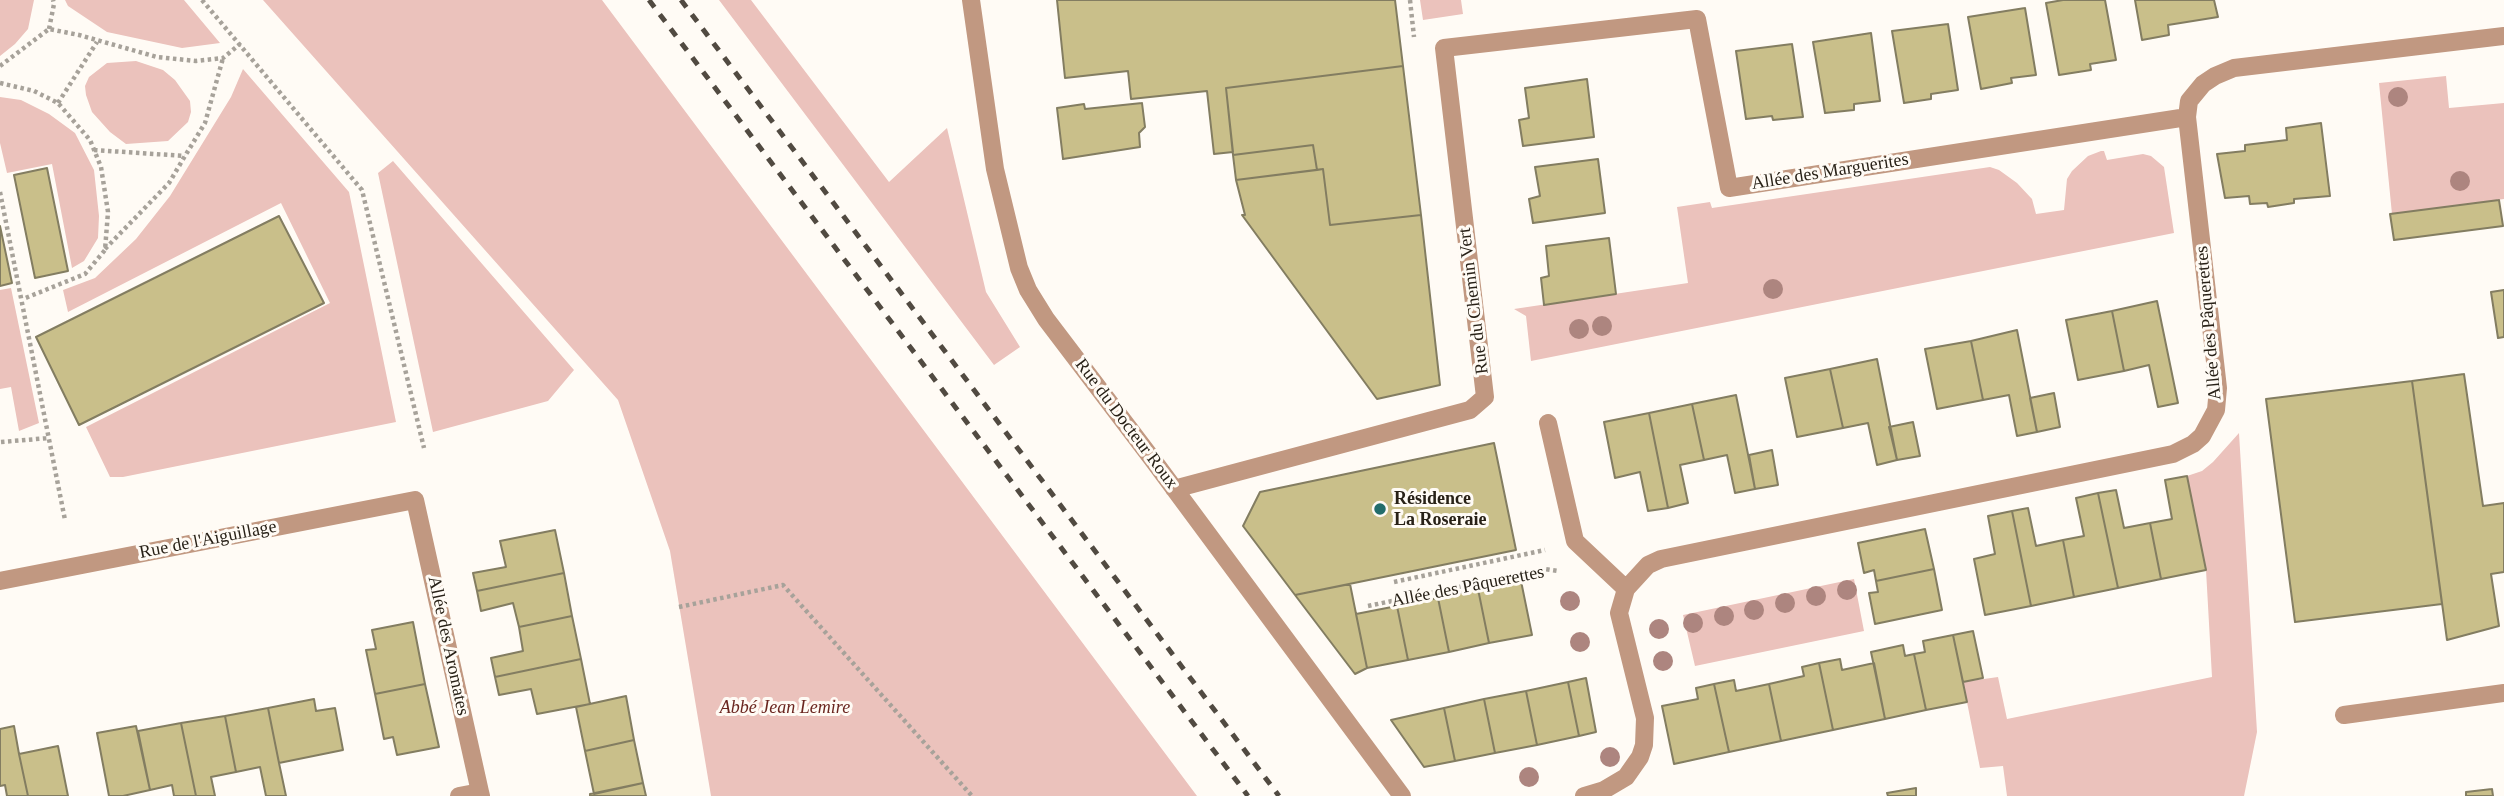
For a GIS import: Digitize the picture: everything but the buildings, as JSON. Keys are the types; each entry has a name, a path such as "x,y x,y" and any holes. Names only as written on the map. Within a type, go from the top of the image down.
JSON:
{"street":[{"name":"Rue du Docteur Roux","path":"971,0 995,169 1019,268 1028,290 1046,319 1402,796"},
{"name":"Allée des Marguerites","path":"1444,48 1696,19 1728,188 2187,117"},
{"path":"2187,117 2189,100 2196,91 2215,76 2234,68 2504,36"},
{"name":"Rue du Chemin Vert","path":"1174,489 1470,410 1485,397 1444,48"},
{"name":"Allée des Pâquerettes","path":"1626,589 1648,565 1661,559 2173,454 2193,444 2208,428 2213,418 2218,388 2187,117"},
{"path":"1548,423 1575,541 1626,589 1619,613 1645,718 1644,746 1626,778 1604,790 1584,796"},
{"name":"Rue de l'Aiguillage","path":"0,581 415,500"},
{"name":"Allée des Aromates","path":"415,500 480,794 459,796"},
{"path":"2344,715 2504,693"}],"path":[{"path":"0,66 49,29 54,5 52,0"},
{"path":"202,0 362,190 424,448"},
{"path":"49,29 157,57 196,61 223,58 240,44"},
{"path":"58,103 97,41"},
{"path":"23,299 85,274 169,183 205,124 223,58"},
{"path":"0,83 34,91 58,103 90,141 101,167 108,212 105,250"},
{"path":"94,150 185,156"},
{"path":"0,192 65,520"},
{"path":"1,442 49,438"},
{"name":"Allée des Pâquerettes","path":"1394,582 1545,550 1554,556"},
{"name":"Allée des Pâquerettes","path":"1368,606 1545,569 1568,573"},
{"path":"679,607 783,585 972,796"}],"green space":[{"path":"0,0 34,0 28,29 0,56"},
{"path":"65,0 184,0 220,43 182,48 107,32 68,6"},
{"name":"Abbé Jean Lemire","path":"263,0 602,0 1197,796 711,796 670,551 618,400"},
{"path":"719,0 751,0 889,182 947,128 986,292 1020,347 994,365"},
{"path":"1420,0 1461,0 1463,14 1423,20"},
{"path":"136,61 163,70 175,80 190,101 188,122 168,141 126,144 110,132 92,112 85,86 89,77 107,63"},
{"path":"243,69 349,192 396,422 123,477 110,477 86,427 330,303 281,203 68,312 63,290 95,278 136,239 170,196 231,97"},
{"path":"2446,76 2449,108 2504,103 2504,199 2392,214 2379,83"},
{"path":"0,97 21,100 49,114 75,133 94,170 99,216 98,238 84,261 72,268 52,164 7,173 0,143"},
{"path":"2104,151 2107,160 2143,154 2151,156 2164,167 2174,233 1531,361 1526,316 1514,309 1688,283 1677,207 1710,202 1712,208 1990,167 2017,183 2032,199 2036,214 2064,210 2067,179 2072,171 2088,156"},
{"path":"393,161 574,370 548,401 433,432 378,173"},
{"path":"11,288 39,423 19,431 11,387 0,389 0,290"},
{"path":"2239,433 2257,732 2244,796 2007,796 2003,766 1980,768 1963,682 1998,677 2007,719 2212,677 2206,570 2187,476 2202,471 2213,462"},
{"path":"1854,579 1864,631 1695,666 1683,615"}],"railway":[{"path":"649,0 1248,796"},
{"path":"681,0 1279,796"}],"place":[{"name":"Résidence La Roseraie","path":"1380,509"}]}
